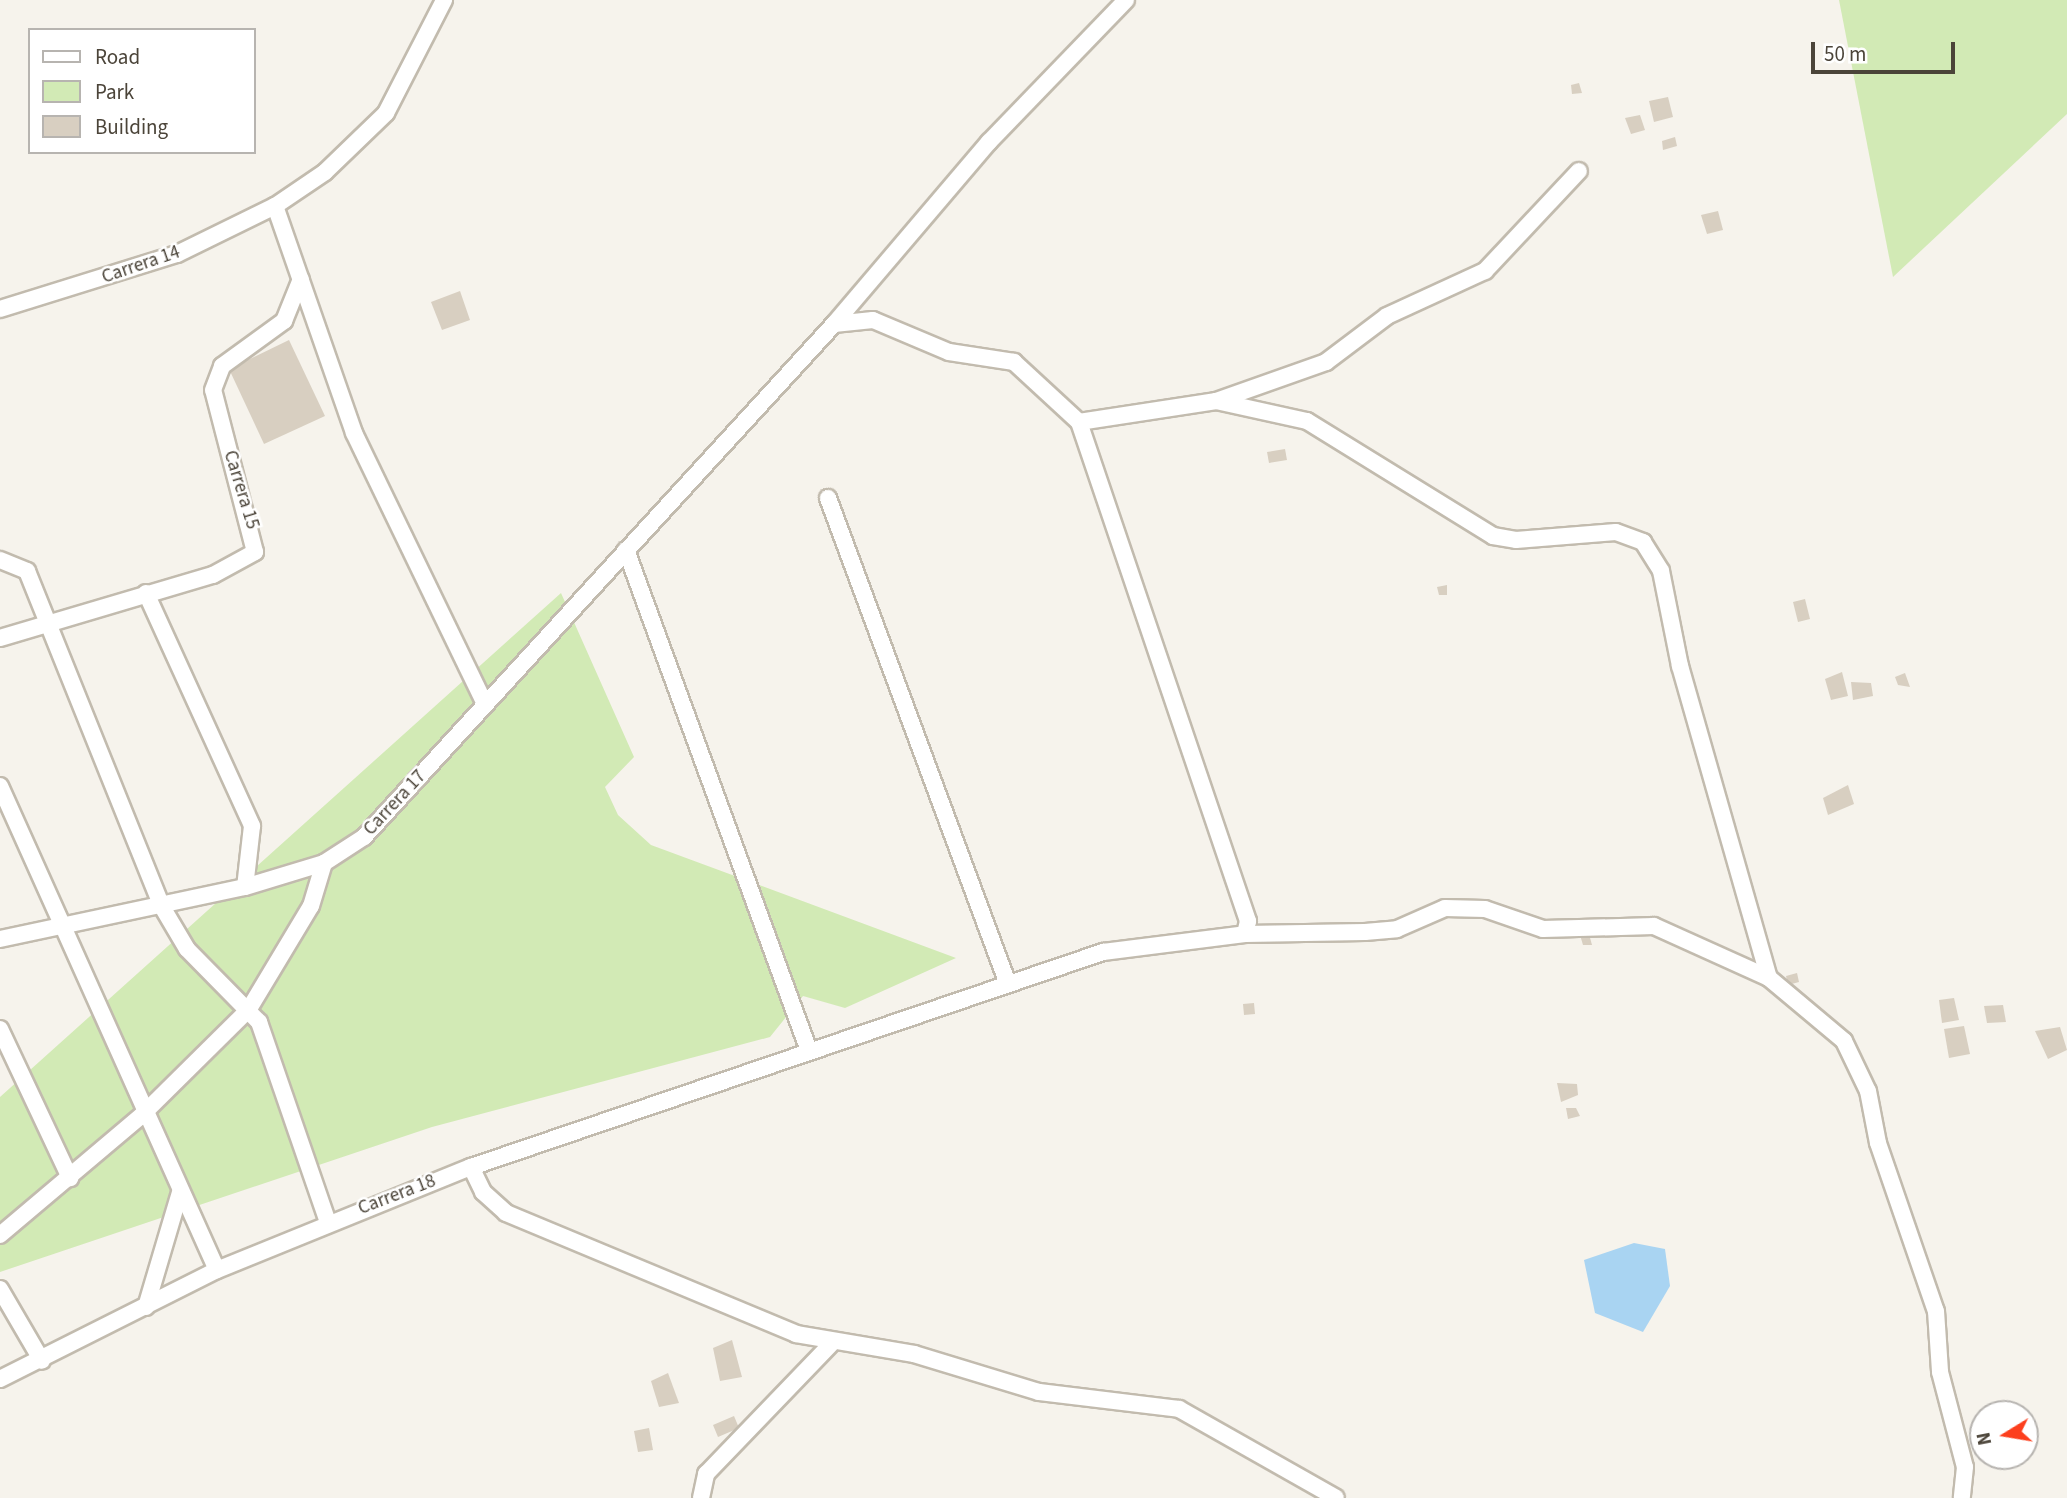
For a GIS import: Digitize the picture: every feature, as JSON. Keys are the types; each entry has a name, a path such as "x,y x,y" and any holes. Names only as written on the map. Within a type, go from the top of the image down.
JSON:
{"street":[{"name":"Carrera 14","path":"0,309 177,254 275,205 368,135 397,95 444,0"},
{"name":"Carrera 17","path":"0,939 245,887 324,863 364,837 834,324 989,142 1126,0"},
{"path":"1079,422 1216,401 1326,362 1387,316 1485,271 1579,171"},
{"path":"275,205 354,433 485,704"},
{"name":"Carrera 15","path":"0,638 213,575 255,552 213,390 222,366 284,321 301,279"},
{"path":"834,324 873,320 950,352 1006,359 1079,422 1248,921 1245,934"},
{"path":"1216,401 1307,421 1493,536 1516,540 1616,532 1643,542 1661,571 1680,666 1769,978"},
{"path":"828,498 1008,984"},
{"path":"626,550 810,1051"},
{"path":"0,560 27,571 45,625 161,905 187,949 249,1009 273,1055 328,1222"},
{"path":"146,593 252,826 245,887"},
{"path":"0,786 143,1114 217,1270"},
{"path":"0,1235 143,1114 249,1009 311,906 324,863"},
{"name":"Carrera 18","path":"0,1379 42,1361 217,1270 328,1222 471,1167 1104,953 1245,934 1397,929 1445,908 1485,909 1543,929 1654,926 1769,978 1844,1041 1868,1091 1878,1143 1936,1311 1940,1372 1965,1467 1962,1498"},
{"path":"0,1029 70,1178"},
{"path":"471,1167 483,1192 506,1213 831,1344 890,1348 1039,1392 1180,1409 1336,1498"},
{"path":"146,1307 180,1192"},
{"path":"0,1289 42,1361"},
{"path":"701,1498 706,1474 831,1344"}],"green space":[{"path":"1839,0 2067,0 2067,114 1893,277"},
{"path":"561,593 634,757 605,787 618,815 651,845 956,958 845,1008 803,996 770,1037 432,1127 0,1272 0,1097"}],"water":[{"path":"1634,1243 1665,1249 1670,1286 1643,1332 1595,1313 1584,1260"}],"building":[{"path":"1579,83 1582,93 1572,94 1571,85"},
{"path":"1668,97 1673,117 1654,122 1649,101"},
{"path":"1640,115 1645,130 1631,134 1625,118"},
{"path":"1675,137 1677,146 1663,150 1662,141"},
{"path":"1718,211 1723,230 1707,234 1701,215"},
{"path":"460,291 470,320 442,330 431,302"},
{"path":"289,340 325,416 264,444 229,369"},
{"path":"1285,449 1287,460 1269,463 1267,452"},
{"path":"1447,585 1447,595 1439,595 1437,587"},
{"path":"1805,599 1810,619 1798,622 1793,602"},
{"path":"1842,672 1848,696 1831,700 1825,679"},
{"path":"1905,673 1910,687 1898,685 1895,677"},
{"path":"1851,682 1871,683 1873,696 1853,700"},
{"path":"1848,785 1854,804 1828,815 1823,798"},
{"path":"1589,934 1592,945 1583,945 1580,935"},
{"path":"1797,973 1799,982 1788,985 1786,976"},
{"path":"1954,998 1959,1020 1942,1023 1939,1000"},
{"path":"1254,1003 1255,1014 1244,1015 1243,1004"},
{"path":"2003,1005 2006,1022 1987,1023 1984,1006"},
{"path":"1964,1026 1970,1054 1949,1058 1944,1029"},
{"path":"2060,1027 2067,1050 2048,1059 2035,1031"},
{"path":"1557,1083 1577,1084 1578,1095 1561,1102"},
{"path":"1566,1108 1576,1108 1580,1116 1568,1119"},
{"path":"732,1340 742,1377 720,1381 713,1348"},
{"path":"668,1373 679,1403 659,1407 651,1381"},
{"path":"734,1416 739,1428 718,1437 713,1425"},
{"path":"649,1428 653,1450 638,1452 634,1431"}]}
